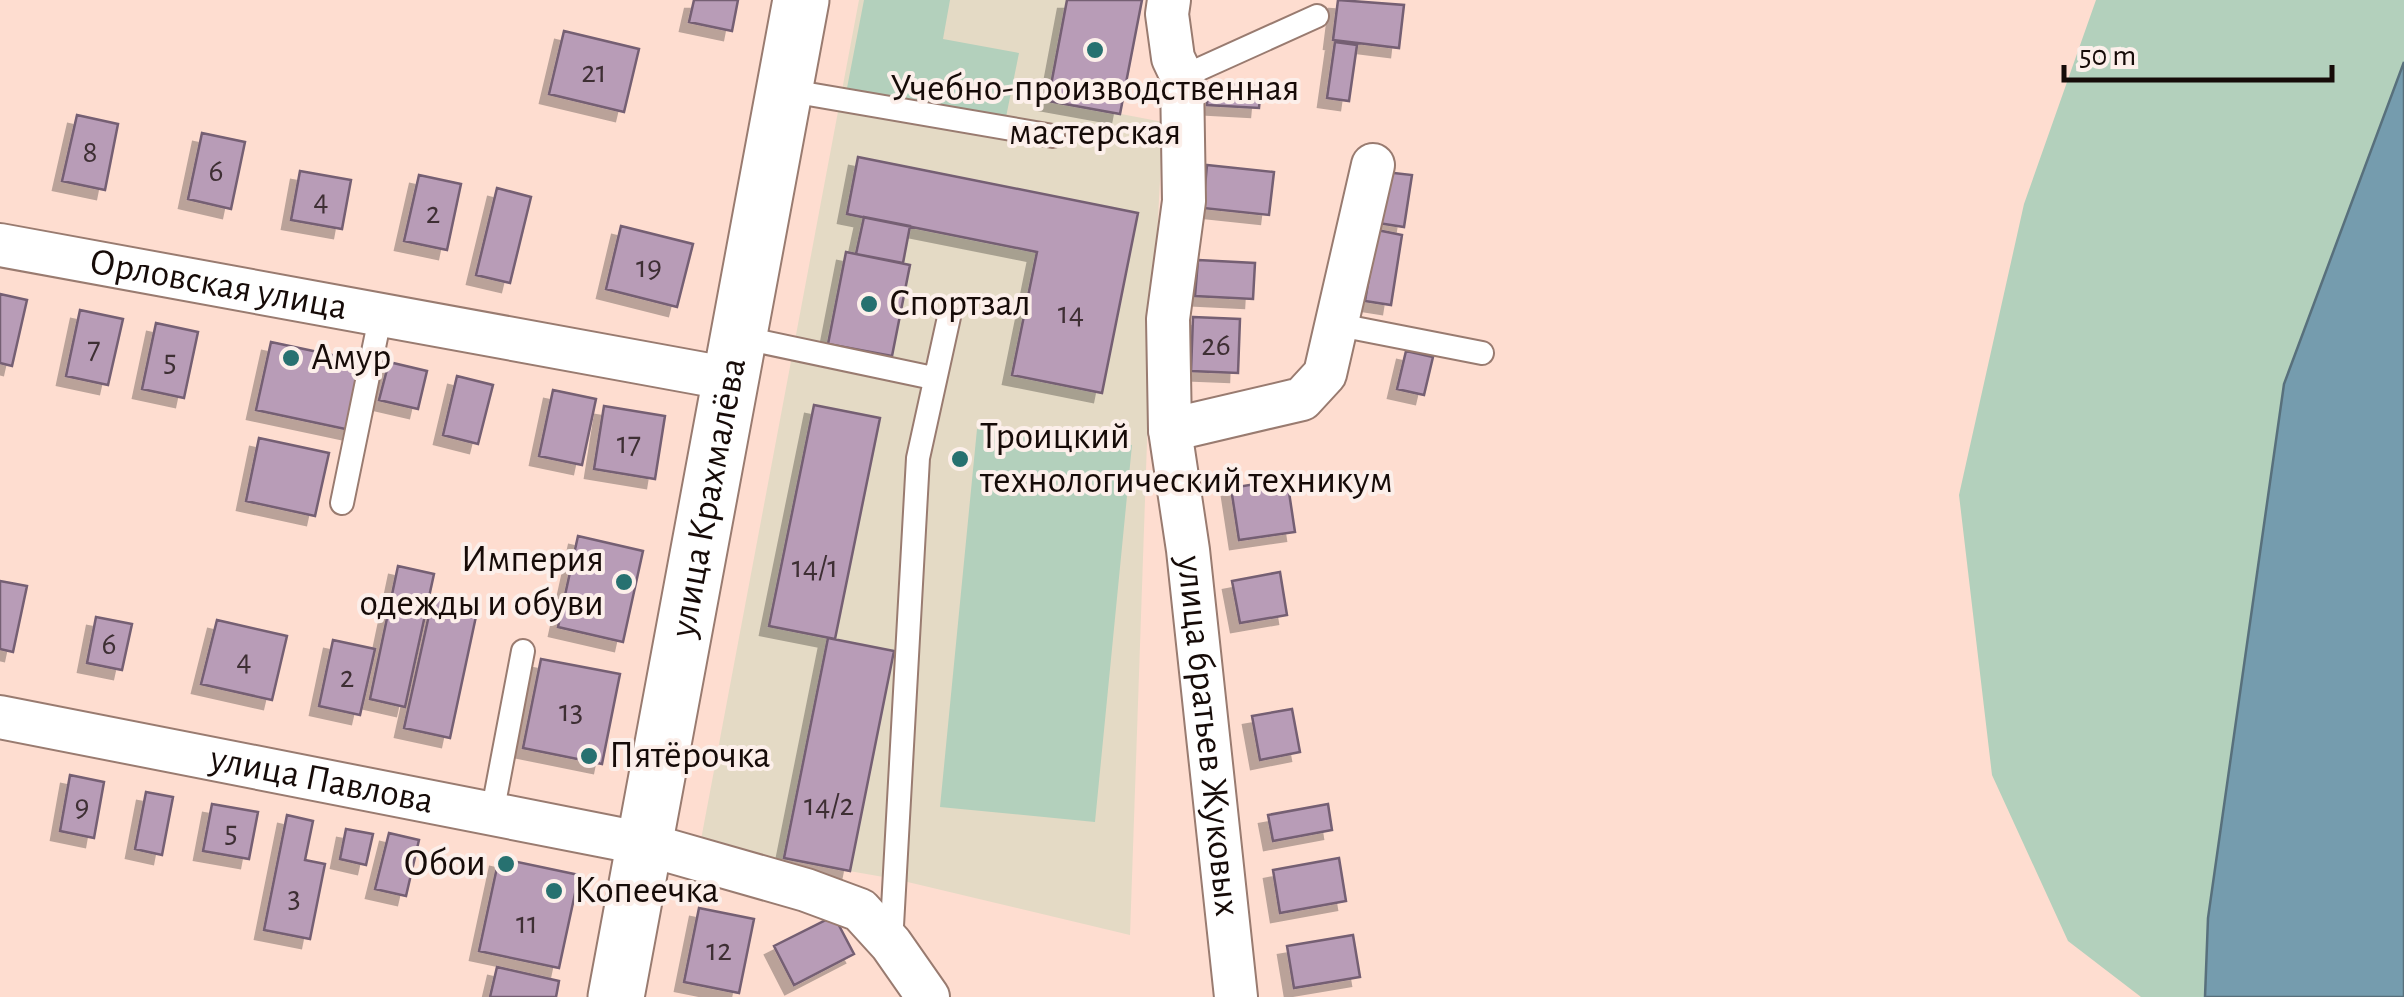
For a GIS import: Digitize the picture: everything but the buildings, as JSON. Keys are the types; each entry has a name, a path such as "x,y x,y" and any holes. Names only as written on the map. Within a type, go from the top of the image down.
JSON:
{"main road":[{"name":"улица Крахмалёва","path":"616,997 801,0"}],"street":[{"name":"улица братьев Жуковых","path":"1170,0 1167,14 1172,58 1182,77 1184,201 1168,319 1170,430 1188,550 1236,997"},
{"path":"1170,430 1302,399 1325,374 1373,165"},
{"name":"Орловская улица","path":"0,245 380,314 735,358"},
{"name":"улица Павлова","path":"0,717 645,844"},
{"path":"645,844 806,890 860,910 891,944 928,997"}],"lane":[{"path":"1182,77 1317,16"},
{"path":"785,90 1053,136"},
{"path":"342,503 380,314"},
{"path":"891,944 918,458 948,317"},
{"path":"1334,324 1482,353"},
{"path":"735,358 934,378"},
{"path":"492,814 523,652"}],"shaded area":[{"name":"Троицкий технологический техникум","path":"859,0 1142,0 1121,114 1163,122 1148,413 1130,935 895,879 700,845"}],"green space":[{"path":"864,0 950,0 943,39 1019,53 1006,117 847,88"},
{"path":"2096,0 2404,0 2404,62 2284,384 2208,918 2205,997 2141,997 2068,941 1992,775 1959,495 2024,204"},
{"path":"977,429 1132,445 1095,822 940,807"}],"water":[{"path":"2404,62 2404,997 2205,997 2208,918 2284,384"}],"place":[{"name":"Учебно-производственная мастерская","path":"1095,50"},
{"name":"Спортзал","path":"869,304"},
{"name":"Амур","path":"291,358"},
{"name":"Троицкий технологический техникум","path":"960,459"},
{"name":"Империя одежды и обуви","path":"624,582"},
{"name":"Пятёрочка","path":"589,756"},
{"name":"Обои","path":"506,864"},
{"name":"Копеечка","path":"554,891"}]}
